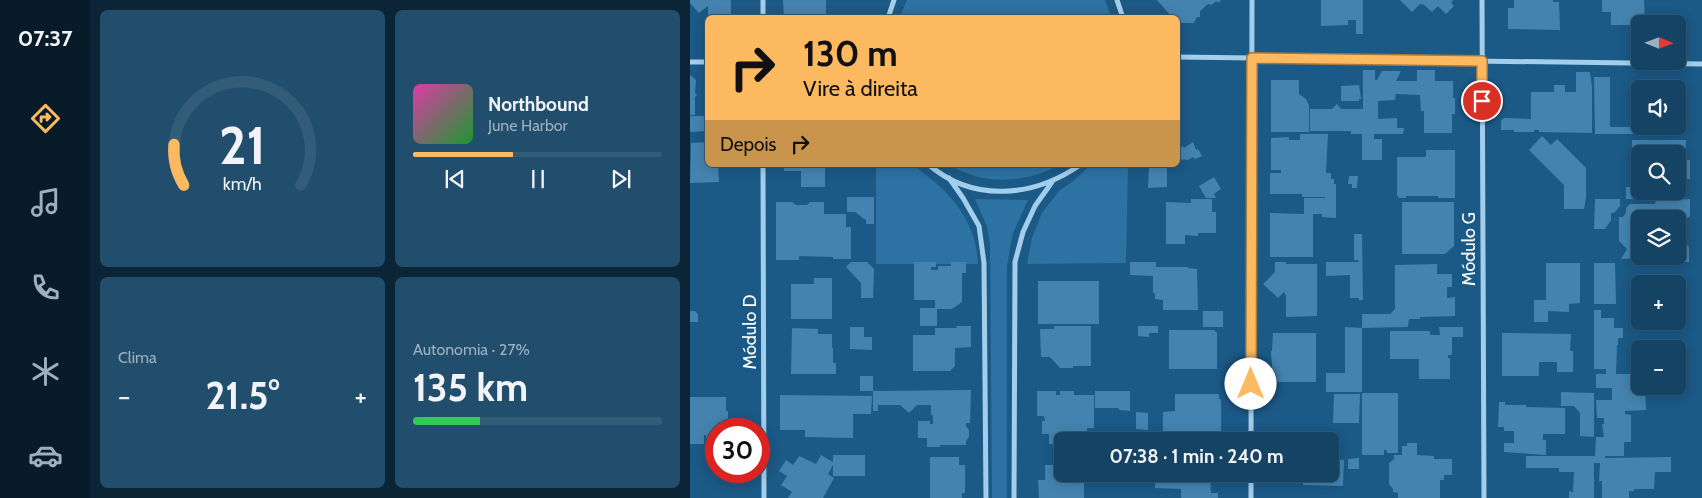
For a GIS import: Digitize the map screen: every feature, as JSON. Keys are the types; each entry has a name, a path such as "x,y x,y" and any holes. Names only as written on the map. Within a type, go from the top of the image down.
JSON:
{"street":[{"path":"763,0 763,15"},
{"path":"889,15 894,0"},
{"path":"1117,0 1122,15"},
{"path":"1251,432 1252,0"},
{"name":"Módulo G","path":"1482,0 1484,498"},
{"path":"1180,57 1702,64"},
{"path":"690,62 705,62"},
{"name":"Módulo D","path":"763,167 764,498"},
{"path":"932,167 949,178 966,185 983,190 1001,192 1036,188 1052,182 1077,167"},
{"path":"949,178 979,226 984,264 986,498"},
{"path":"1014,498 1015,262 1023,232 1035,206 1052,182"},
{"path":"1251,482 1251,498"}],"shaded area":[{"path":"907,0 1105,0 1110,15 901,15"},
{"path":"876,167 917,167 945,191 966,219 975,241 978,264 876,264"},
{"path":"953,167 1056,167 1033,176 1004,180 990,179 962,172"},
{"path":"1089,167 1128,167 1126,263 1027,264 1032,238 1042,213 1059,191"},
{"path":"975,199 1028,200 1013,233 1007,266 1007,498 992,498 990,244 987,227"}],"building":[{"path":"690,0 731,0 731,15 708,15 708,6 699,13 690,3"},
{"path":"783,0 826,0 826,15 784,15"},
{"path":"1157,0 1221,0 1218,3 1216,1 1212,5 1208,4 1200,11 1200,17 1197,17 1194,23 1180,23 1180,15 1170,15"},
{"path":"1321,0 1363,0 1363,34 1356,34 1356,20 1348,20 1348,25 1321,26"},
{"path":"1400,0 1453,0 1451,3 1454,6 1446,14 1438,6 1432,12 1420,4 1412,12"},
{"path":"1514,0 1553,0 1553,2 1559,2 1560,30 1508,29 1508,8 1514,8"},
{"path":"1602,0 1644,0 1645,15 1631,15 1631,25 1611,25 1611,12 1602,12"},
{"path":"1363,70 1375,70 1375,80 1377,80 1382,71 1401,71 1396,81 1417,81 1417,70 1435,70 1435,81 1453,81 1455,114 1452,114 1452,133 1424,133 1424,111 1421,111 1420,95 1396,94 1395,100 1378,101 1378,119 1397,118 1397,128 1404,128 1403,134 1374,134 1374,139 1382,139 1382,160 1362,160 1362,134 1351,134 1351,131 1310,131 1310,109 1332,109 1337,104 1341,109 1363,109"},
{"path":"1576,72 1590,72 1592,87 1592,133 1539,132 1539,130 1534,130 1534,132 1514,132 1514,130 1501,130 1501,120 1505,118 1531,119 1531,92 1554,92 1554,85 1565,85 1565,92 1576,92"},
{"path":"690,75 696,80 695,115 690,115"},
{"path":"1594,77 1610,77 1610,127 1631,127 1631,134 1595,134"},
{"path":"1271,80 1299,80 1299,94 1306,99 1309,105 1309,132 1271,132"},
{"path":"1359,85 1361,99 1359,101 1341,101 1341,86"},
{"path":"690,116 705,116 705,131 690,132"},
{"path":"1300,134 1328,134 1326,173 1331,173 1331,179 1334,179 1334,184 1336,184 1336,218 1322,217 1322,214 1313,214 1313,257 1270,257 1270,213 1304,214 1304,198 1325,198 1302,197 1302,194 1270,194 1270,173 1281,173 1281,170 1271,170 1271,138 1289,137 1289,140 1300,140"},
{"path":"1542,136 1551,145 1557,139 1586,168 1584,209 1564,209 1564,185 1529,150"},
{"path":"1632,140 1686,140 1686,145 1632,145"},
{"path":"705,142 705,167 718,167 719,182 690,183 691,143"},
{"path":"1193,142 1196,150 1198,149 1202,156 1195,159 1193,157 1188,160 1180,159 1180,148 1183,146 1184,148"},
{"path":"1426,150 1455,150 1455,198 1406,196 1406,198 1398,198 1397,157 1426,157"},
{"path":"1686,160 1690,160 1690,179 1686,179"},
{"path":"784,167 825,167 825,187 801,187 801,171 784,171"},
{"path":"1149,167 1167,167 1167,187 1148,188"},
{"path":"1349,176 1358,176 1357,188 1352,188 1352,184 1348,184"},
{"path":"1214,177 1221,189 1214,194 1216,198 1206,198 1199,186"},
{"path":"1626,187 1631,187 1631,199 1626,199"},
{"path":"847,197 874,197 874,224 866,224 866,219 855,212 847,212"},
{"path":"1191,199 1212,199 1212,212 1216,212 1216,233 1198,233 1198,236 1185,235 1185,244 1166,244 1166,202 1191,203"},
{"path":"1595,199 1620,199 1620,206 1614,213 1611,213 1611,220 1605,229 1594,229"},
{"path":"1690,199 1690,216 1686,219 1686,210 1631,210 1631,258 1621,259 1627,249 1619,241 1619,217 1623,217 1626,213 1626,208 1630,204 1655,204 1656,200"},
{"path":"776,202 792,202 796,205 807,205 810,202 824,202 824,214 846,214 846,227 851,227 851,259 799,256 799,260 776,260"},
{"path":"1402,202 1454,202 1454,246 1445,254 1402,254"},
{"path":"1354,234 1362,234 1363,300 1350,298 1350,275 1326,276 1326,262 1359,262 1354,260"},
{"path":"1686,244 1689,247 1689,262 1686,262"},
{"path":"851,262 867,262 874,269 873,298 861,298 861,283 846,267"},
{"path":"914,262 936,262 936,267 931,267 931,270 938,270 938,266 951,266 951,262 966,262 966,273 962,273 962,302 952,309 937,309 937,326 920,326 920,308 935,308 935,300 914,300"},
{"path":"1130,262 1156,262 1156,267 1188,267 1197,269 1198,310 1163,310 1163,300 1155,299 1155,293 1153,293 1153,276 1130,275"},
{"path":"1275,262 1317,264 1317,316 1286,317 1286,296 1284,292 1278,298 1263,284 1275,272"},
{"path":"1546,263 1580,263 1580,303 1569,304 1569,312 1548,311 1548,322 1534,322 1534,300 1546,300"},
{"path":"1594,263 1615,263 1616,304 1594,304"},
{"path":"1437,264 1437,274 1452,274 1452,287 1447,287 1447,298 1455,297 1455,316 1409,319 1408,327 1362,328 1362,314 1390,314 1395,309 1395,265"},
{"path":"814,278 832,278 832,319 791,319 791,284 814,284"},
{"path":"1038,281 1099,281 1099,324 1038,324"},
{"path":"1594,310 1601,310 1601,318 1614,318 1614,328 1623,328 1623,338 1618,338 1616,374 1631,374 1631,395 1645,395 1646,410 1625,411 1625,414 1631,415 1631,442 1624,442 1624,456 1605,456 1605,458 1671,457 1671,472 1655,472 1654,489 1634,489 1634,491 1629,491 1629,498 1602,498 1602,481 1599,481 1600,463 1594,463 1594,498 1569,498 1569,491 1573,492 1574,472 1559,472 1559,468 1526,468 1526,456 1595,456 1596,437 1604,437 1602,424 1604,424 1604,418 1597,418 1596,400 1612,400 1612,388 1596,388 1596,374 1606,374 1606,369 1594,369"},
{"path":"690,311 695,311 698,314 698,322 690,322"},
{"path":"1203,311 1223,311 1223,327 1203,327"},
{"path":"956,326 971,326 971,347 955,348 955,366 950,371 913,371 913,335 935,335 935,328 957,328"},
{"path":"1054,326 1091,326 1091,366 1060,368 1050,357 1041,357 1040,329 1054,329"},
{"path":"1138,326 1158,326 1158,333 1149,333 1149,337 1138,336"},
{"path":"850,327 864,327 864,337 872,337 872,350 850,349"},
{"path":"1345,327 1362,328 1362,392 1326,392 1326,373 1345,373"},
{"path":"1439,327 1463,327 1463,337 1452,337 1452,355 1448,355 1448,358 1450,358 1450,379 1419,379 1419,359 1390,359 1390,331 1430,331 1430,335 1440,335"},
{"path":"792,328 818,329 818,334 832,334 833,363 836,363 836,374 791,374"},
{"path":"1169,330 1214,330 1217,333 1217,369 1169,369"},
{"path":"1273,333 1316,333 1316,382 1273,382 1271,351"},
{"path":"1502,333 1571,334 1570,351 1573,351 1573,372 1557,372 1557,362 1539,362 1539,376 1502,376"},
{"path":"860,376 873,376 873,391 860,391"},
{"path":"971,390 970,423 966,423 969,437 966,445 927,447 927,438 918,438 918,421 930,421 930,424 933,424 931,405 917,405 909,413 900,405 878,405 878,411 873,411 873,391"},
{"path":"1037,391 1056,391 1056,395 1060,395 1060,391 1074,391 1074,395 1094,395 1094,428 1087,428 1087,432 1054,432 1054,444 1049,444 1049,434 1042,434 1042,421 1045,421 1044,416 1037,416"},
{"path":"1095,391 1130,391 1130,411 1118,408 1095,408"},
{"path":"1561,392 1594,393 1594,437 1580,436 1580,413 1574,406 1561,406"},
{"path":"1362,393 1398,393 1398,453 1387,453 1387,450 1384,450 1384,455 1362,455"},
{"path":"1175,394 1219,394 1219,399 1221,399 1221,432 1163,432 1163,412 1175,411"},
{"path":"1334,394 1360,394 1359,423 1333,423"},
{"path":"780,395 872,396 871,414 853,414 853,438 805,437 805,430 780,430"},
{"path":"690,397 726,397 728,418 705,418 704,444 690,444"},
{"path":"1499,402 1505,402 1505,405 1526,405 1526,407 1565,408 1565,434 1543,434 1543,440 1546,440 1546,455 1504,452 1504,443 1514,443 1514,431 1504,431 1504,427 1498,427"},
{"path":"1136,412 1148,413 1148,430 1136,429"},
{"path":"1407,443 1417,443 1417,455 1434,456 1434,459 1452,459 1452,475 1444,475 1444,480 1440,480 1440,498 1398,498 1398,493 1393,492 1389,484 1389,463 1394,459 1394,455 1402,455 1402,446 1407,446"},
{"path":"821,455 833,462 833,455 865,455 865,476 833,476 833,465 828,474 834,478 823,498 788,498 792,492 781,485 787,476 779,471 786,460 793,465 799,456 816,464"},
{"path":"930,457 959,457 959,465 965,465 965,493 962,493 962,498 930,498"},
{"path":"1359,458 1359,469 1348,469 1348,459"},
{"path":"1339,459 1344,460 1343,486 1303,485 1303,482 1339,482"},
{"path":"1045,465 1054,465 1054,482 1084,482 1084,498 1039,498 1038,480 1045,480"},
{"path":"1155,482 1210,482 1211,493 1218,493 1218,498 1181,498 1181,489 1155,488"}],"route":[{"path":"1251,384 1252,58 1482,61 1482,101"}]}
